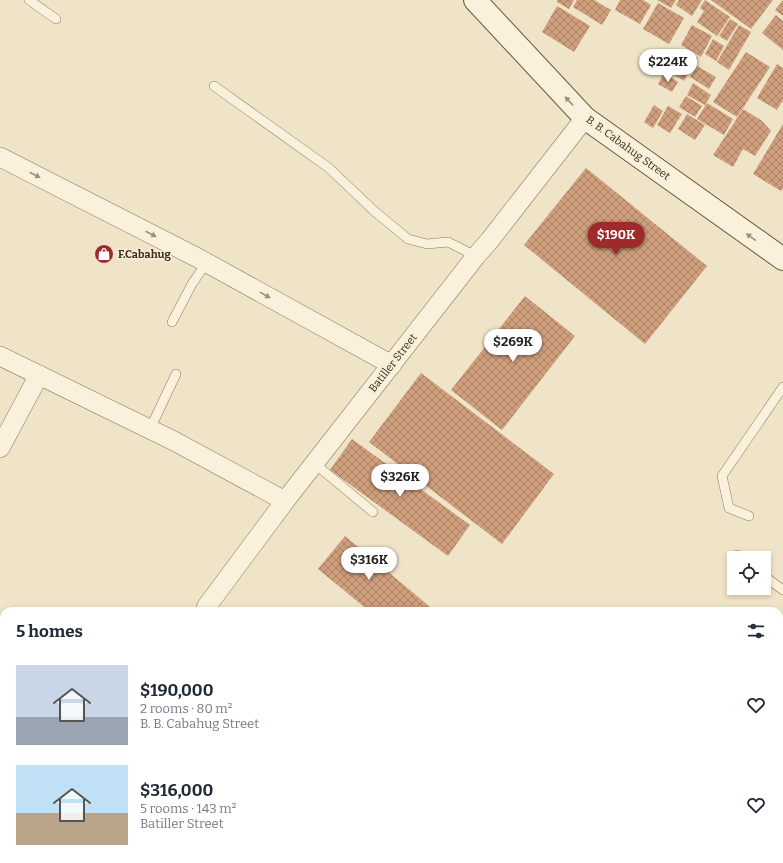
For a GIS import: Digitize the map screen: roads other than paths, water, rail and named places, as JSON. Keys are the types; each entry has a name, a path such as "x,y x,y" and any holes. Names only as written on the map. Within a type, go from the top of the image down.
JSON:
{"street":[{"name":"B. B. Cabahug Street","path":"475,0 585,118 783,259"},
{"name":"Batiller Street","path":"207,607 286,501 585,118"},
{"path":"0,157 207,262 392,365"},
{"path":"0,356 174,441 286,501"},
{"path":"0,448 39,375"}],"lane":[{"path":"29,0 56,20"},
{"path":"214,86 329,168 408,239 427,244 448,242 476,256"},
{"path":"172,322 192,284 207,262"},
{"path":"150,429 176,374"},
{"path":"749,516 729,508 722,476 783,387"},
{"path":"315,464 373,512"},
{"path":"771,581 783,590"}],"place":[{"name":"F.Cabahug","path":"104,254"}]}
